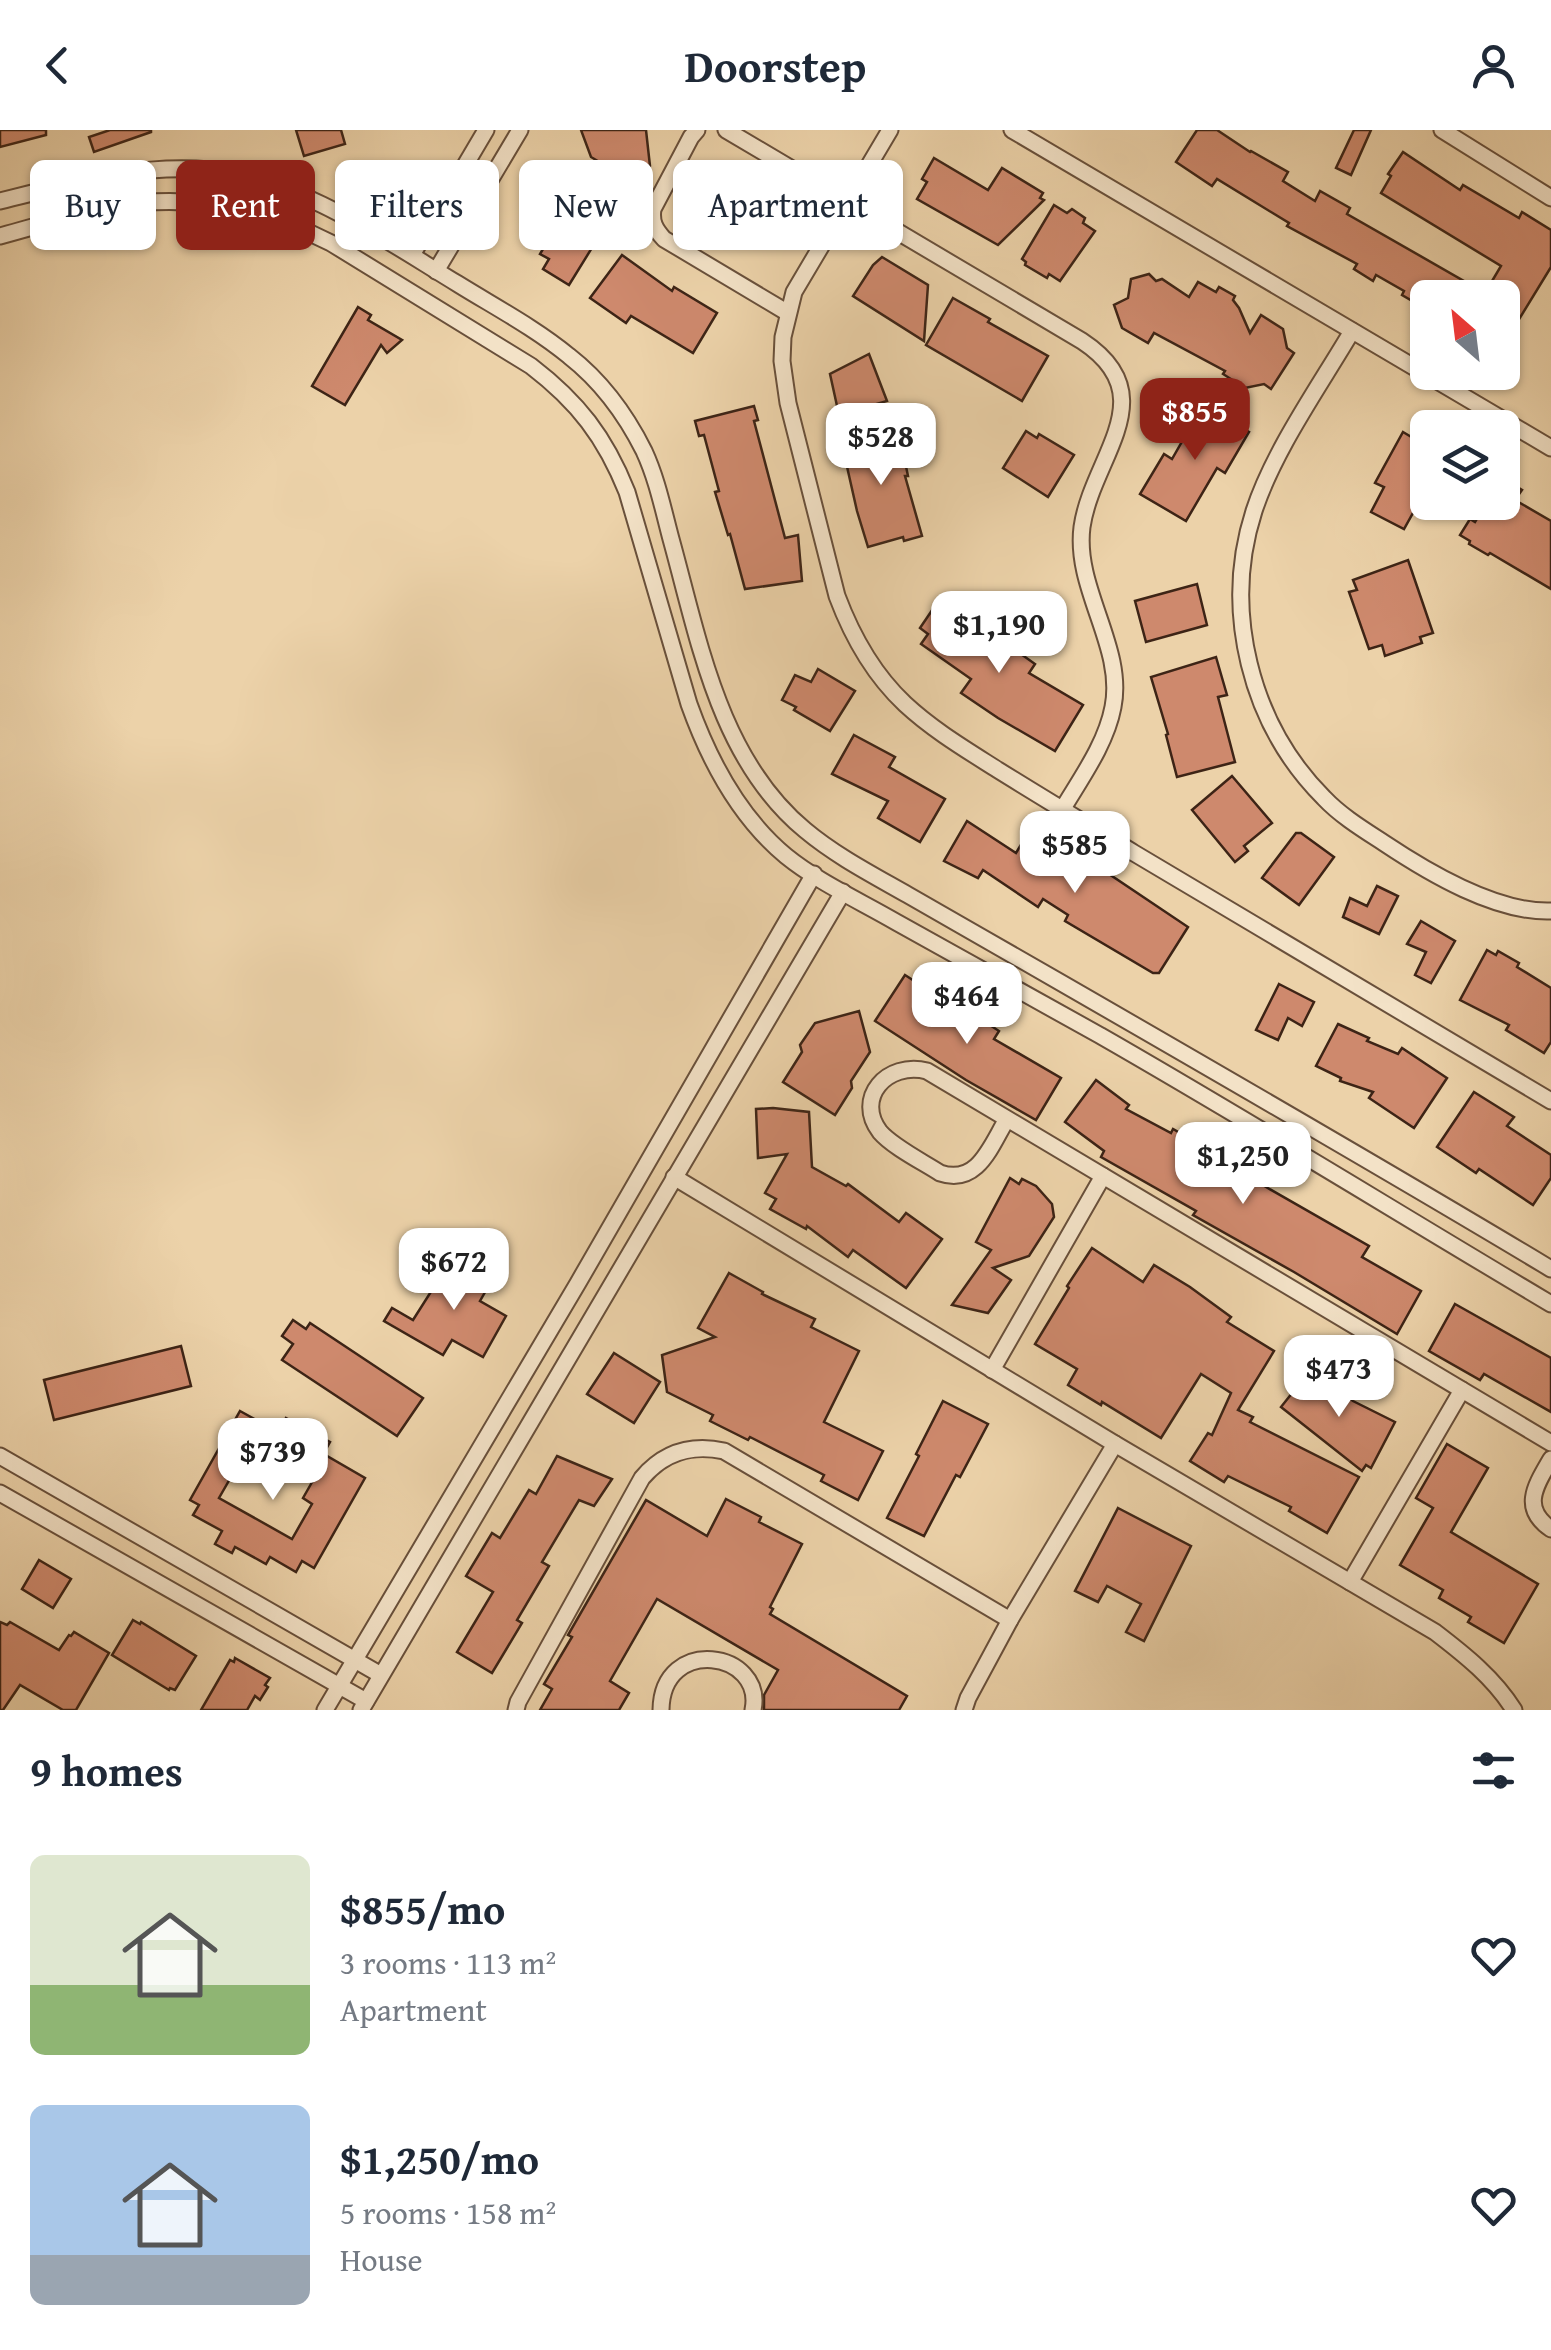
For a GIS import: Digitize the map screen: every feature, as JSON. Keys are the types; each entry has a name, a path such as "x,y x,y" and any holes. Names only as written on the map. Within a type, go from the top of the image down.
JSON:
{"street":[{"path":"412,255 486,130"},
{"path":"436,271 520,130"},
{"path":"698,130 653,209 654,226 664,239 788,313"},
{"path":"726,130 777,160"},
{"path":"871,160 890,130"},
{"path":"1012,130 1551,448"},
{"path":"1442,130 1551,198"},
{"path":"156,169 237,174 303,196 412,255 572,357 594,378 630,426 655,480 706,664 735,738 776,801 802,828 832,850 1551,1268"},
{"path":"0,201 30,194"},
{"path":"156,203 234,208 268,216 331,243 513,355 556,385 579,408 615,462 627,492 701,738 738,802 786,856 1104,1038 1551,1304"},
{"path":"0,236 30,228"},
{"path":"903,235 1091,347 1110,366 1118,381 1122,414 1086,507 1081,548 1083,568 1115,678 1114,702 1109,726 1062,810"},
{"path":"818,250 794,292 788,313 782,361 788,403 837,596 862,651 880,677 926,723 1062,810 1551,1101"},
{"path":"513,355 528,328"},
{"path":"1352,331 1281,450 1254,512 1243,566 1241,622 1258,694 1274,732 1324,800 1418,864 1469,890 1504,904 1551,911"},
{"path":"325,1710 814,874"},
{"path":"0,1493 339,1686 364,1706 843,892"},
{"path":"1016,990 1030,965"},
{"path":"1007,1119 979,1166 965,1175 948,1176 884,1136 872,1114 872,1102 882,1080 892,1073 916,1068 928,1071 1551,1443"},
{"path":"992,1370 1103,1176"},
{"path":"674,1178 1434,1632 1473,1661 1514,1710"},
{"path":"1350,1582 1462,1390"},
{"path":"964,1710 1010,1620 1115,1444"},
{"path":"516,1710 642,1478 662,1459 691,1448 724,1451 1010,1620"},
{"path":"0,1456 382,1675"},
{"path":"1551,1460 1533,1498 1538,1518 1551,1530"},
{"path":"662,1710 662,1695 674,1672 698,1659 712,1658 746,1677 754,1693 753,1710"}],"building":[{"path":"0,130 46,130 46,135 0,147"},
{"path":"110,130 151,132 94,152 89,137"},
{"path":"296,130 341,130 345,144 304,156"},
{"path":"581,130 646,130 649,160 591,157"},
{"path":"1197,130 1217,130 1288,172 1283,181 1315,201 1320,191 1350,208 1347,214 1462,280 1410,280 1410,300 1402,295 1404,291 1376,275 1373,281 1354,269 1357,264 1287,226 1289,223 1217,179 1212,186 1176,162"},
{"path":"1354,130 1371,130 1351,175 1336,168"},
{"path":"1403,152 1460,190 1463,185 1519,218 1522,212 1551,230 1551,267 1520,318 1520,280 1493,280 1501,266 1381,193 1391,176 1388,174"},
{"path":"934,158 988,190 1002,168 1043,193 1040,198 1044,200 998,245 917,199 927,182 922,179"},
{"path":"1054,205 1067,213 1072,209 1095,231 1060,281 1049,274 1047,278 1022,259"},
{"path":"542,250 591,250 569,285 543,269 549,259 540,254"},
{"path":"622,255 672,291 674,287 717,313 693,353 631,316 626,323 590,298"},
{"path":"882,257 928,285 924,341 853,296"},
{"path":"1149,274 1189,297 1198,282 1235,296 1233,300 1250,333 1261,315 1283,329 1287,348 1294,353 1271,389 1264,384 1245,388 1223,374 1225,371 1154,333 1148,343 1122,328 1114,305 1128,298 1131,279"},
{"path":"953,298 1048,356 1022,401 926,345"},
{"path":"358,307 371,315 368,320 402,340 387,353 381,345 345,405 312,386"},
{"path":"869,354 887,401 839,415 830,374"},
{"path":"1203,405 1249,432 1225,473 1217,468 1186,521 1140,494 1164,454 1172,459"},
{"path":"754,406 758,420 754,421 785,538 798,535 802,581 745,589 715,492 719,491 704,435 699,436 695,421"},
{"path":"893,428 904,457 905,476 922,536 868,547 841,440"},
{"path":"1026,431 1037,438 1039,434 1074,455 1048,497 1003,468"},
{"path":"1403,432 1410,436 1410,518 1404,529 1371,512 1384,487 1375,483"},
{"path":"1520,503 1551,521 1551,589 1469,544 1460,535 1469,520 1520,520"},
{"path":"1408,560 1433,633 1420,637 1422,643 1385,656 1382,645 1369,649 1349,592 1357,590 1353,580"},
{"path":"1197,584 1207,625 1146,642 1135,601"},
{"path":"941,597 1035,664 1029,673 1083,705 1055,751 961,693 971,679 921,644 928,634 920,628"},
{"path":"1216,657 1227,695 1218,697 1235,762 1177,777 1151,677"},
{"path":"818,669 855,691 830,731 782,700 795,675 811,682"},
{"path":"854,735 895,757 889,767 945,799 920,842 878,818 888,801 832,774"},
{"path":"1232,776 1272,823 1244,846 1248,851 1235,862 1192,810"},
{"path":"967,821 1016,853 1025,838 1081,873 1091,862 1188,927 1159,973 1153,973 1065,921 1068,915 1043,899 1038,907 983,870 978,878 944,861"},
{"path":"1296,833 1334,857 1299,905 1262,878"},
{"path":"1377,886 1398,896 1379,934 1343,917 1350,898 1367,906"},
{"path":"1421,921 1455,941 1431,983 1415,975 1426,952 1407,944"},
{"path":"1487,950 1496,955 1498,951 1519,963 1517,967 1551,988 1551,1042 1544,1053 1506,1030 1509,1025 1460,1000"},
{"path":"905,975 999,1031 994,1039 1061,1078 1036,1120 875,1021"},
{"path":"1279,984 1314,1002 1302,1026 1288,1018 1278,1040 1256,1030"},
{"path":"859,1011 870,1052 835,1115 783,1082 815,1023"},
{"path":"1338,1024 1398,1054 1402,1048 1447,1078 1414,1128 1369,1098 1373,1092 1340,1081 1341,1078 1316,1066"},
{"path":"1096,1080 1129,1105 1126,1109 1171,1133 1173,1129 1369,1246 1362,1257 1421,1291 1397,1334 1101,1157 1104,1151 1065,1122"},
{"path":"1474,1092 1514,1117 1507,1126 1551,1155 1551,1178 1533,1205 1437,1147"},
{"path":"756,1109 809,1112 812,1167 848,1184 899,1222 906,1213 942,1239 906,1288 853,1250 848,1257 807,1226 806,1229 770,1209 776,1199 765,1193 787,1154 758,1158"},
{"path":"1010,1178 1019,1184 1022,1179 1036,1186 1052,1204 1054,1217 1029,1256 993,1268 1011,1280 988,1313 952,1305 991,1250 976,1242"},
{"path":"1092,1248 1143,1282 1154,1265 1231,1317 1227,1322 1274,1351 1238,1410 1253,1417 1250,1422 1359,1477 1327,1533 1289,1511 1291,1507 1228,1476 1224,1482 1190,1461 1208,1433 1212,1435 1231,1393 1201,1374 1161,1438 1068,1385 1077,1369 1035,1344"},
{"path":"453,1257 492,1280 480,1301 506,1316 483,1357 452,1340 443,1355 384,1321 392,1308 413,1320"},
{"path":"729,1273 815,1319 811,1327 859,1351 824,1422 883,1451 858,1500 821,1481 824,1475 710,1421 713,1415 667,1392 662,1355 715,1337 698,1328"},
{"path":"1455,1304 1551,1358 1551,1412 1484,1374 1480,1380 1429,1351"},
{"path":"293,1320 306,1329 310,1323 423,1398 397,1436 282,1360 293,1344 282,1336"},
{"path":"181,1346 191,1386 54,1420 44,1380"},
{"path":"614,1353 660,1382 634,1423 587,1394"},
{"path":"1312,1368 1353,1401 1395,1422 1371,1468 1366,1465 1362,1471 1281,1407"},
{"path":"943,1401 988,1424 924,1536 887,1518"},
{"path":"240,1411 274,1430 258,1457 246,1451 219,1498 292,1539 312,1504 303,1498 327,1456 365,1478 314,1568 302,1561 296,1572 270,1557 266,1564 235,1547 232,1553 215,1544 222,1531 193,1515 199,1505 190,1500"},
{"path":"286,1418 330,1442 321,1458 277,1433"},
{"path":"1447,1444 1488,1468 1451,1532 1538,1584 1504,1643 1468,1622 1471,1617 1439,1598 1443,1590 1400,1565 1433,1508 1416,1498"},
{"path":"557,1456 612,1479 594,1506 579,1500 542,1562 549,1566 492,1673 457,1652 493,1592 466,1576 492,1533 500,1538 529,1490 536,1494"},
{"path":"726,1499 802,1544 770,1614 907,1696 899,1710 764,1710 764,1695 778,1670 657,1599 610,1681 629,1693 619,1710 540,1710 552,1689 544,1684 572,1637 568,1635 646,1500 707,1536"},
{"path":"1118,1508 1191,1546 1144,1641 1126,1632 1141,1604 1107,1586 1098,1602 1075,1591"},
{"path":"39,1560 71,1579 53,1608 22,1589"},
{"path":"133,1620 196,1656 175,1690 112,1655"},
{"path":"0,1622 10,1622 59,1650 74,1632 109,1653 76,1710 63,1710 20,1685 0,1710"},
{"path":"235,1658 270,1678 260,1700 255,1696 247,1710 201,1710 230,1660 234,1662"}]}
